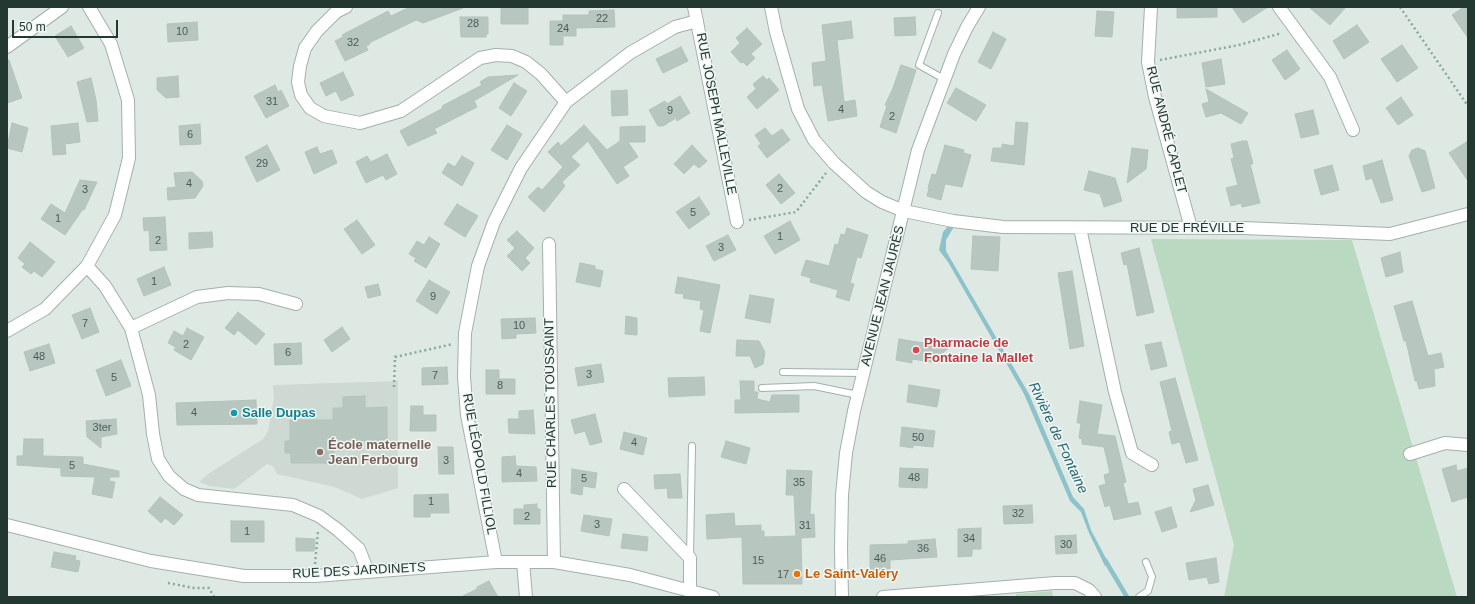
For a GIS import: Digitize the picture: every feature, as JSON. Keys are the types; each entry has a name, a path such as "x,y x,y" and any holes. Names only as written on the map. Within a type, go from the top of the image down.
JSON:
{"street":[{"path":"7,47 62,7"},
{"path":"7,331 45,309 87,266 115,215 129,158 128,100 111,44 89,7"},
{"path":"346,7 336,12 317,31 305,48 300,66 298,82 301,95 310,108 324,116 360,123 401,110 480,58 496,55 512,56 526,62 541,74 566,102"},
{"name":"RUE JOSEPH MALLEVILLE","path":"694,7 737,222"},
{"name":"RUE DE FRÉVILLE","path":"771,7 776,32 798,109 814,140 834,163 866,192 882,202 904,211 953,221 1003,227 1243,228 1390,234 1468,214"},
{"name":"AVENUE JEAN JAURÈS","path":"842,597 842,495 846,453 863,373 918,150 944,79 967,27 979,7"},
{"name":"RUE ANDRÉ CAPLET","path":"1151,7 1148,62 1155,97 1191,228"},
{"path":"1279,7 1330,77 1353,130"},
{"name":"RUE LÉOPOLD FILLIOL","path":"496,562 467,415 464,377 465,341 478,266 494,222 521,168 566,102 630,53 675,27 697,20"},
{"path":"1080,228 1115,392 1132,453 1152,465"},
{"name":"RUE CHARLES TOUSSAINT","path":"549,244 554,562"},
{"path":"87,266 105,286 131,328 150,395 153,434 158,459 169,476 184,489 198,495 293,505 319,516 338,530 359,549 368,572"},
{"path":"131,328 197,298 228,293 259,294 296,304"},
{"path":"1410,454 1445,443 1468,445"},
{"path":"624,489 690,558 690,590"},
{"name":"RUE DES JARDINETS","path":"7,525 151,561 244,576 315,576 496,562 554,562 630,575 713,597"},
{"path":"523,562 526,597"},
{"path":"883,597 962,594 1055,582 1075,583 1089,590 1095,597"}],"lane":[{"path":"938,14 919,65 944,79"},
{"path":"783,372 863,373"},
{"path":"762,388 814,386 858,395"},
{"path":"690,558 692,446"},
{"path":"1139,597 1148,591 1152,577 1146,562"}],"path":[{"path":"1400,7 1468,106"},
{"path":"1148,62 1239,45 1296,29"},
{"path":"737,222 796,212 834,163"},
{"path":"394,387 395,357 465,341"},
{"path":"316,551 319,516"},
{"path":"168,583 194,588 209,588 214,597"}],"shaded area":[{"name":"École maternelle Jean Ferbourg","path":"398,381 398,488 362,499 335,487 277,474 273,466 267,464 234,489 210,486 199,482 208,474 263,439 268,431 274,398 273,385"}],"green space":[{"path":"1151,239 1352,240 1457,597 1224,597 1234,545"},
{"path":"1052,591 1053,597 1016,597 1016,594"}],"water":[{"path":"950,224 955,225 946,240 946,251 1029,394 1073,497 1084,509 1091,530 1110,566 1105,566 1089,533 1081,512 1070,501 1024,394 948,262 939,250 943,232"}],"building":[{"path":"410,7 463,8 423,23 416,20 369,43 370,44 366,46 368,50 345,61 335,41 343,37 342,35 388,11 391,16"},
{"path":"501,7 528,7 528,24 501,24"},
{"path":"1177,7 1217,7 1217,17 1177,18"},
{"path":"1232,7 1268,7 1243,23"},
{"path":"1309,7 1346,7 1330,25"},
{"path":"1464,7 1468,7 1468,38 1452,15"},
{"path":"614,10 615,27 576,28 576,36 563,36 563,45 550,45 550,21 563,21 563,15 589,15 589,11"},
{"path":"1097,11 1114,12 1112,37 1095,36"},
{"path":"460,17 488,17 488,34 486,34 486,37 461,37"},
{"path":"915,17 916,35 895,36 894,18"},
{"path":"851,21 853,38 837,40 844,102 855,100 857,116 828,121 822,85 814,86 812,63 826,61 822,25"},
{"path":"197,22 198,40 168,42 167,24"},
{"path":"1357,25 1369,42 1344,59 1333,41"},
{"path":"71,26 84,48 68,57 55,36"},
{"path":"747,28 762,44 751,54 755,58 747,66 743,62 741,63 731,52 740,43 736,38"},
{"path":"993,32 1006,39 991,69 978,62"},
{"path":"1402,45 1418,68 1397,82 1381,59"},
{"path":"681,47 688,61 663,73 656,59"},
{"path":"1287,50 1300,69 1285,80 1272,60"},
{"path":"1221,59 1225,84 1206,87 1202,63"},
{"path":"7,60 9,60 22,98 7,103"},
{"path":"901,65 916,70 896,133 880,127 887,106 885,105"},
{"path":"343,72 354,95 341,101 336,91 326,96 320,83"},
{"path":"518,75 474,101 477,107 434,129 437,133 408,146 400,131 443,108 442,106 482,85 480,82 488,77"},
{"path":"178,76 179,97 166,98 157,90 157,78"},
{"path":"763,76 767,80 769,78 779,90 757,109 747,97 756,89 753,84"},
{"path":"91,78 96,100 98,121 87,122 77,82"},
{"path":"514,83 527,91 511,116 499,108"},
{"path":"275,85 278,92 281,90 289,106 266,118 254,96"},
{"path":"956,88 986,105 976,121 947,103"},
{"path":"1206,89 1248,113 1241,124 1221,113 1206,117 1202,104 1209,102"},
{"path":"627,90 628,115 612,116 611,91"},
{"path":"680,96 690,113 677,121 676,118 663,126 658,126 649,110 665,101 667,104"},
{"path":"1401,97 1413,115 1398,125 1386,108"},
{"path":"1313,110 1319,134 1301,138 1295,114"},
{"path":"1016,122 1028,123 1024,165 991,161 993,148 1002,148 1002,144 1014,146"},
{"path":"12,123 28,128 22,152 7,148"},
{"path":"78,123 80,142 65,144 66,154 53,155 51,126"},
{"path":"200,124 201,144 180,145 179,126"},
{"path":"507,125 522,134 507,160 491,150"},
{"path":"584,125 607,150 620,141 620,127 645,126 645,142 628,142 638,157 623,167 629,176 617,184 588,141 571,157 580,165 562,182 565,186 544,212 528,197 538,187 542,190 563,167 548,152 558,142 561,146"},
{"path":"765,128 772,136 782,129 790,140 767,158 758,146 761,144 755,135"},
{"path":"1247,141 1253,164 1250,164 1260,203 1242,207 1241,203 1231,206 1226,188 1238,185 1231,159 1234,158 1231,144"},
{"path":"1468,141 1468,181 1449,153"},
{"path":"267,145 280,170 257,182 245,157"},
{"path":"692,145 707,161 699,168 694,164 684,174 674,164"},
{"path":"945,145 964,150 963,153 971,155 962,187 945,184 941,200 927,196 932,174 936,175"},
{"path":"317,147 320,154 332,150 337,163 314,174 305,152"},
{"path":"1132,148 1148,150 1146,169 1127,183"},
{"path":"1418,148 1425,151 1435,188 1422,192 1409,156 1412,150"},
{"path":"387,154 397,174 386,180 383,175 366,183 356,162 367,156 371,162"},
{"path":"462,156 474,163 462,186 442,173 448,163 455,167"},
{"path":"1382,160 1393,200 1381,203 1372,178 1366,180 1363,166"},
{"path":"1332,165 1339,190 1321,195 1314,170"},
{"path":"1089,171 1115,178 1122,201 1104,207 1100,194 1084,190"},
{"path":"192,172 202,181 203,186 195,198 168,200 167,188 176,187 174,173"},
{"path":"779,174 795,193 781,204 766,185"},
{"path":"80,180 97,182 84,210 83,209 65,235 41,219 51,204 65,213"},
{"path":"699,197 710,214 689,229 676,212"},
{"path":"457,204 478,216 465,237 444,224"},
{"path":"165,217 167,250 150,251 149,230 144,231 143,218"},
{"path":"357,220 375,245 362,254 344,229"},
{"path":"790,221 800,240 775,254 764,236"},
{"path":"847,228 868,235 861,258 857,257 850,283 854,284 849,301 836,297 838,290 810,282 811,278 801,275 806,260 829,266 835,244 838,245 841,234 845,235"},
{"path":"517,231 534,248 525,258 530,263 522,271 507,256 515,248 507,240"},
{"path":"212,232 213,247 189,249 189,233"},
{"path":"728,235 736,250 714,261 706,246"},
{"path":"973,236 1000,237 998,271 971,269"},
{"path":"429,237 440,244 426,268 414,261 416,258 409,254 417,241 424,245"},
{"path":"30,242 55,262 42,277 34,271 31,274 22,267 25,264 18,258"},
{"path":"1139,248 1154,312 1137,316 1127,264 1124,265 1121,253"},
{"path":"1400,252 1403,272 1386,277 1381,258"},
{"path":"580,263 595,266 595,269 603,271 600,287 576,282"},
{"path":"164,267 171,285 144,296 137,279"},
{"path":"1072,271 1084,346 1070,349 1058,273"},
{"path":"678,277 720,285 710,333 700,331 704,310 700,309 701,301 683,298 684,294 675,293"},
{"path":"429,280 450,292 437,314 416,301"},
{"path":"378,284 381,295 368,298 365,287"},
{"path":"750,295 774,299 770,323 745,318"},
{"path":"1412,301 1428,356 1441,353 1444,367 1434,369 1435,386 1419,389 1417,381 1415,381 1406,341 1404,341 1394,306"},
{"path":"90,308 99,332 82,339 72,315"},
{"path":"238,312 265,334 256,345 238,330 234,335 225,328"},
{"path":"626,316 637,318 637,335 625,334"},
{"path":"535,318 536,333 516,334 516,338 502,339 501,319"},
{"path":"342,327 350,339 332,352 324,340"},
{"path":"187,328 204,337 191,360 174,350 176,347 168,343 174,331 183,336"},
{"name":"Pharmacie de Fontaine la Mallet","path":"899,339 950,347 931,362 912,359 912,363 896,360"},
{"path":"737,340 759,341 765,352 763,364 755,368 750,356 736,356"},
{"path":"1161,342 1167,366 1151,370 1145,345"},
{"path":"301,343 302,364 275,365 274,344"},
{"path":"49,344 55,363 30,371 24,352"},
{"path":"121,360 131,386 106,396 96,370"},
{"path":"601,364 604,382 578,386 575,368"},
{"path":"447,367 448,384 422,385 422,368"},
{"path":"486,370 499,370 499,379 515,379 515,394 486,394"},
{"path":"704,377 705,395 669,397 668,378"},
{"path":"1175,378 1198,460 1186,463 1180,442 1172,444 1169,432 1172,431 1160,382"},
{"path":"740,381 754,381 754,392 758,392 757,399 770,402 772,395 799,395 799,412 735,413 735,400 741,400"},
{"path":"909,385 940,390 937,407 907,402"},
{"path":"365,396 365,408 387,407 387,440 334,441 334,463 291,463 291,453 285,453 285,441 290,441 290,420 333,420 333,408 343,408 343,397"},
{"path":"256,400 257,424 177,425 176,403"},
{"path":"1080,401 1102,405 1097,434 1115,436 1126,482 1123,483 1128,504 1138,502 1141,514 1114,520 1110,505 1105,507 1099,486 1106,484 1104,475 1110,473 1104,447 1082,444 1082,439 1079,438 1081,423 1077,423"},
{"path":"411,406 423,406 423,415 436,415 436,431 410,431"},
{"path":"533,410 535,434 509,433 508,419 519,419 519,411"},
{"path":"595,414 602,442 590,445 585,431 575,434 571,420"},
{"path":"116,419 117,434 101,437 101,448 87,437 86,421"},
{"path":"902,427 935,431 933,447 913,445 913,448 900,446"},
{"path":"624,432 647,438 643,455 620,449"},
{"path":"24,439 43,439 43,456 83,457 83,464 119,471 119,477 110,477 109,481 115,482 112,498 92,494 95,477 61,476 61,468 17,465 17,456 23,456"},
{"path":"726,441 750,448 746,464 721,457"},
{"path":"438,447 453,447 454,474 439,474"},
{"path":"515,456 516,466 536,467 537,481 502,482 502,457"},
{"path":"1456,465 1457,471 1468,468 1468,497 1452,502 1442,469"},
{"path":"900,468 928,469 927,488 899,487"},
{"path":"572,469 597,473 595,488 583,486 582,495 571,493"},
{"path":"787,470 812,471 810,515 814,514 815,537 801,538 802,584 743,584 742,537 707,539 706,515 734,513 735,526 761,525 761,531 764,531 764,537 796,536 794,495 786,495"},
{"path":"680,474 682,498 668,498 667,488 655,489 654,475"},
{"path":"1208,485 1214,505 1190,512 1196,500 1193,489"},
{"path":"448,494 449,513 430,513 430,517 414,517 414,495"},
{"path":"160,497 183,515 174,525 165,518 161,523 148,511"},
{"path":"537,504 537,509 540,509 540,524 514,524 514,509 524,509 524,505"},
{"path":"1032,505 1033,523 1004,524 1003,506"},
{"path":"1171,507 1177,527 1162,532 1155,512"},
{"path":"584,515 612,519 609,536 581,531"},
{"path":"231,521 264,521 264,542 231,542"},
{"path":"981,528 981,549 972,549 972,556 958,557 958,529"},
{"path":"623,534 648,537 647,551 621,548"},
{"path":"1076,535 1077,553 1056,554 1055,536"},
{"path":"296,538 315,539 314,551 296,551"},
{"path":"935,539 937,557 890,560 890,573 870,573 870,545 908,544 908,541"},
{"path":"54,552 76,556 75,560 80,561 78,572 51,567"},
{"path":"1216,558 1219,582 1209,584 1207,577 1189,580 1186,563"},
{"path":"489,581 498,597 461,597 477,589 477,587"}],"waterway":[{"name":"Rivière de Fontaine","path":"1105,560 1127,597"}],"place":[{"name":"Pharmacie de Fontaine la Mallet","path":"916,350"},
{"name":"Salle Dupas","path":"234,413"},
{"name":"École maternelle Jean Ferbourg","path":"320,452"},
{"name":"Le Saint-Valéry","path":"797,574"}]}
